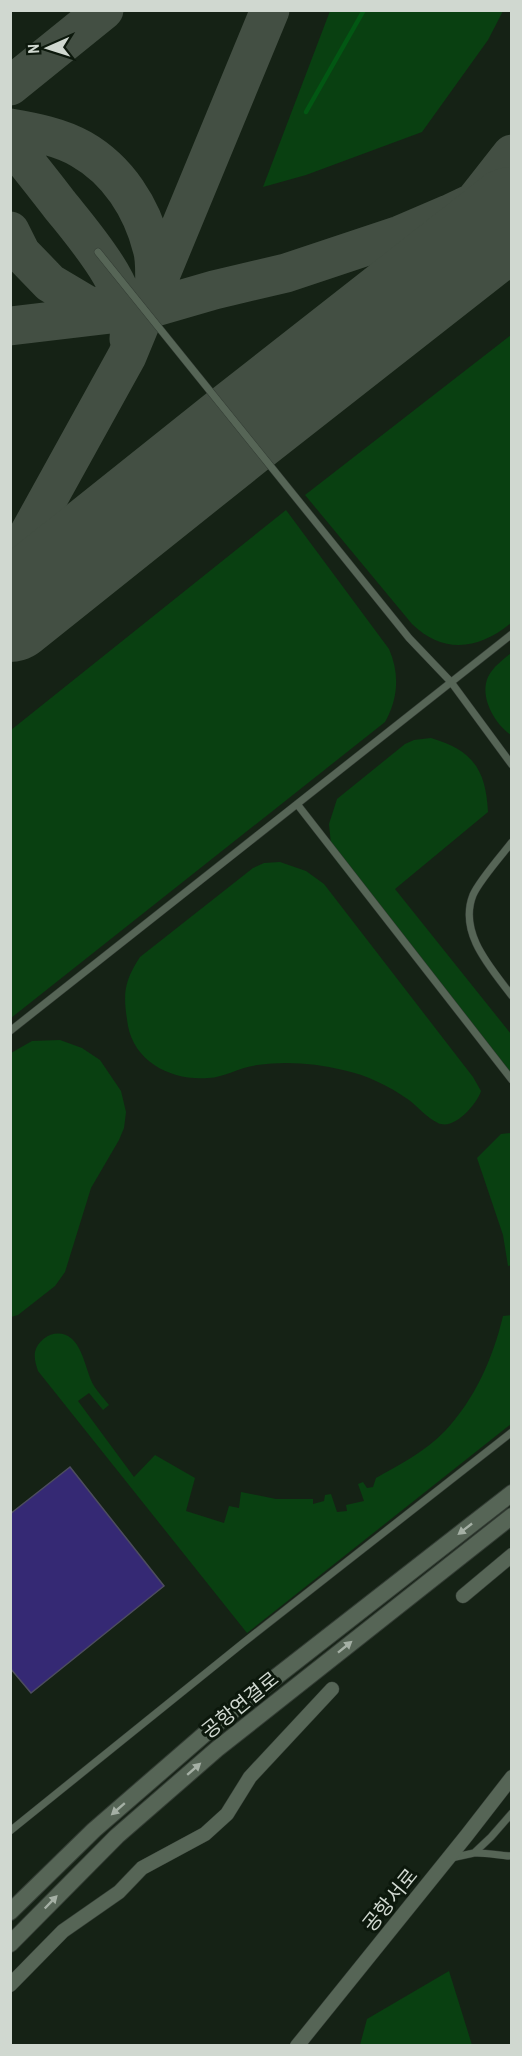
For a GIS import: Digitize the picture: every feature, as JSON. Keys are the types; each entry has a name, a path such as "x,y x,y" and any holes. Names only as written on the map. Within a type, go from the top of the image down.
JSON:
{"street":[{"name":"공항연결로","path":"10,1912 94,1830 222,1719 512,1492"},
{"name":"공항연결로","path":"10,1944 117,1836 217,1749 512,1516"},
{"path":"463,1596 512,1555"},
{"path":"10,1985 63,1931 119,1892 142,1869 205,1834 220,1821 227,1814 250,1777 332,1689"},
{"name":"공항서로","path":"297,2046 512,1777"}],"lane":[{"path":"98,252 401,629 451,682 512,765"},
{"path":"10,1031 512,634"},
{"path":"297,804 512,1080"},
{"path":"512,842 473,894 468,914 480,953 512,996"},
{"path":"10,1832 243,1643 512,1432"},
{"path":"474,1853 512,1813"},
{"path":"448,1858 474,1853 512,1856"}],"green space":[{"path":"330,11 503,11 488,40 422,132 306,175 263,187"},
{"path":"511,335 511,623 499,632 474,643 449,644 424,634 412,624 305,495"},
{"path":"286,510 389,649 395,668 396,686 393,704 385,722 11,1018 11,730"},
{"path":"511,653 511,735 499,724 490,709 486,685 490,673"},
{"path":"431,738 457,749 474,763 484,784 488,812 395,889 511,1034 511,1074 506,1073 337,862 331,844 329,824 337,799 405,744 414,740"},
{"path":"280,862 306,871 324,884 473,1077 481,1091 475,1103 458,1120 451,1123 438,1123 409,1100 386,1086 361,1075 332,1068 311,1064 278,1063 251,1066 220,1076 195,1078 169,1073 147,1060 139,1050 128,1026 125,997 130,974 140,957 253,868 264,863"},
{"path":"60,1040 82,1048 100,1060 121,1091 126,1112 124,1128 91,1188 65,1272 55,1286 18,1315 11,1317 11,1053 32,1041"},
{"path":"511,1133 512,1265 508,1266 503,1235 477,1158 501,1134"},
{"path":"511,1315 511,1424 247,1633 38,1371 35,1359 37,1346 50,1335 67,1335 72,1339 82,1355 94,1386 109,1405 103,1410 89,1393 78,1401 134,1477 155,1455 195,1478 186,1511 224,1523 229,1506 239,1508 241,1492 276,1499 313,1499 313,1504 324,1501 325,1495 331,1494 337,1512 347,1511 346,1505 364,1501 358,1484 363,1482 367,1488 373,1487 376,1478 429,1445 456,1419 482,1377 503,1316"},
{"path":"449,1971 472,2045 360,2045 367,2019"}],"building":[{"path":"70,1467 164,1586 31,1693 10,1668 10,1514"}],"waterway":[{"path":"306,112 364,10"}],"taxiway":[{"path":"10,86 104,10"},
{"path":"10,559 22,546 127,356 270,10"},
{"path":"10,128 47,136 73,145 94,158 117,179 127,191 148,233 154,258 155,289"},
{"path":"10,142 95,249 106,267 124,303 129,321 129,339"},
{"path":"287,392 361,326 396,291 451,230 512,154"},
{"path":"10,326 145,310 214,290 286,273 400,235 512,184"},
{"path":"10,231 21,253 50,283 87,305 116,311"},
{"path":"10,584 44,567 145,505"}],"runway":[{"path":"10,613 512,216"}]}
